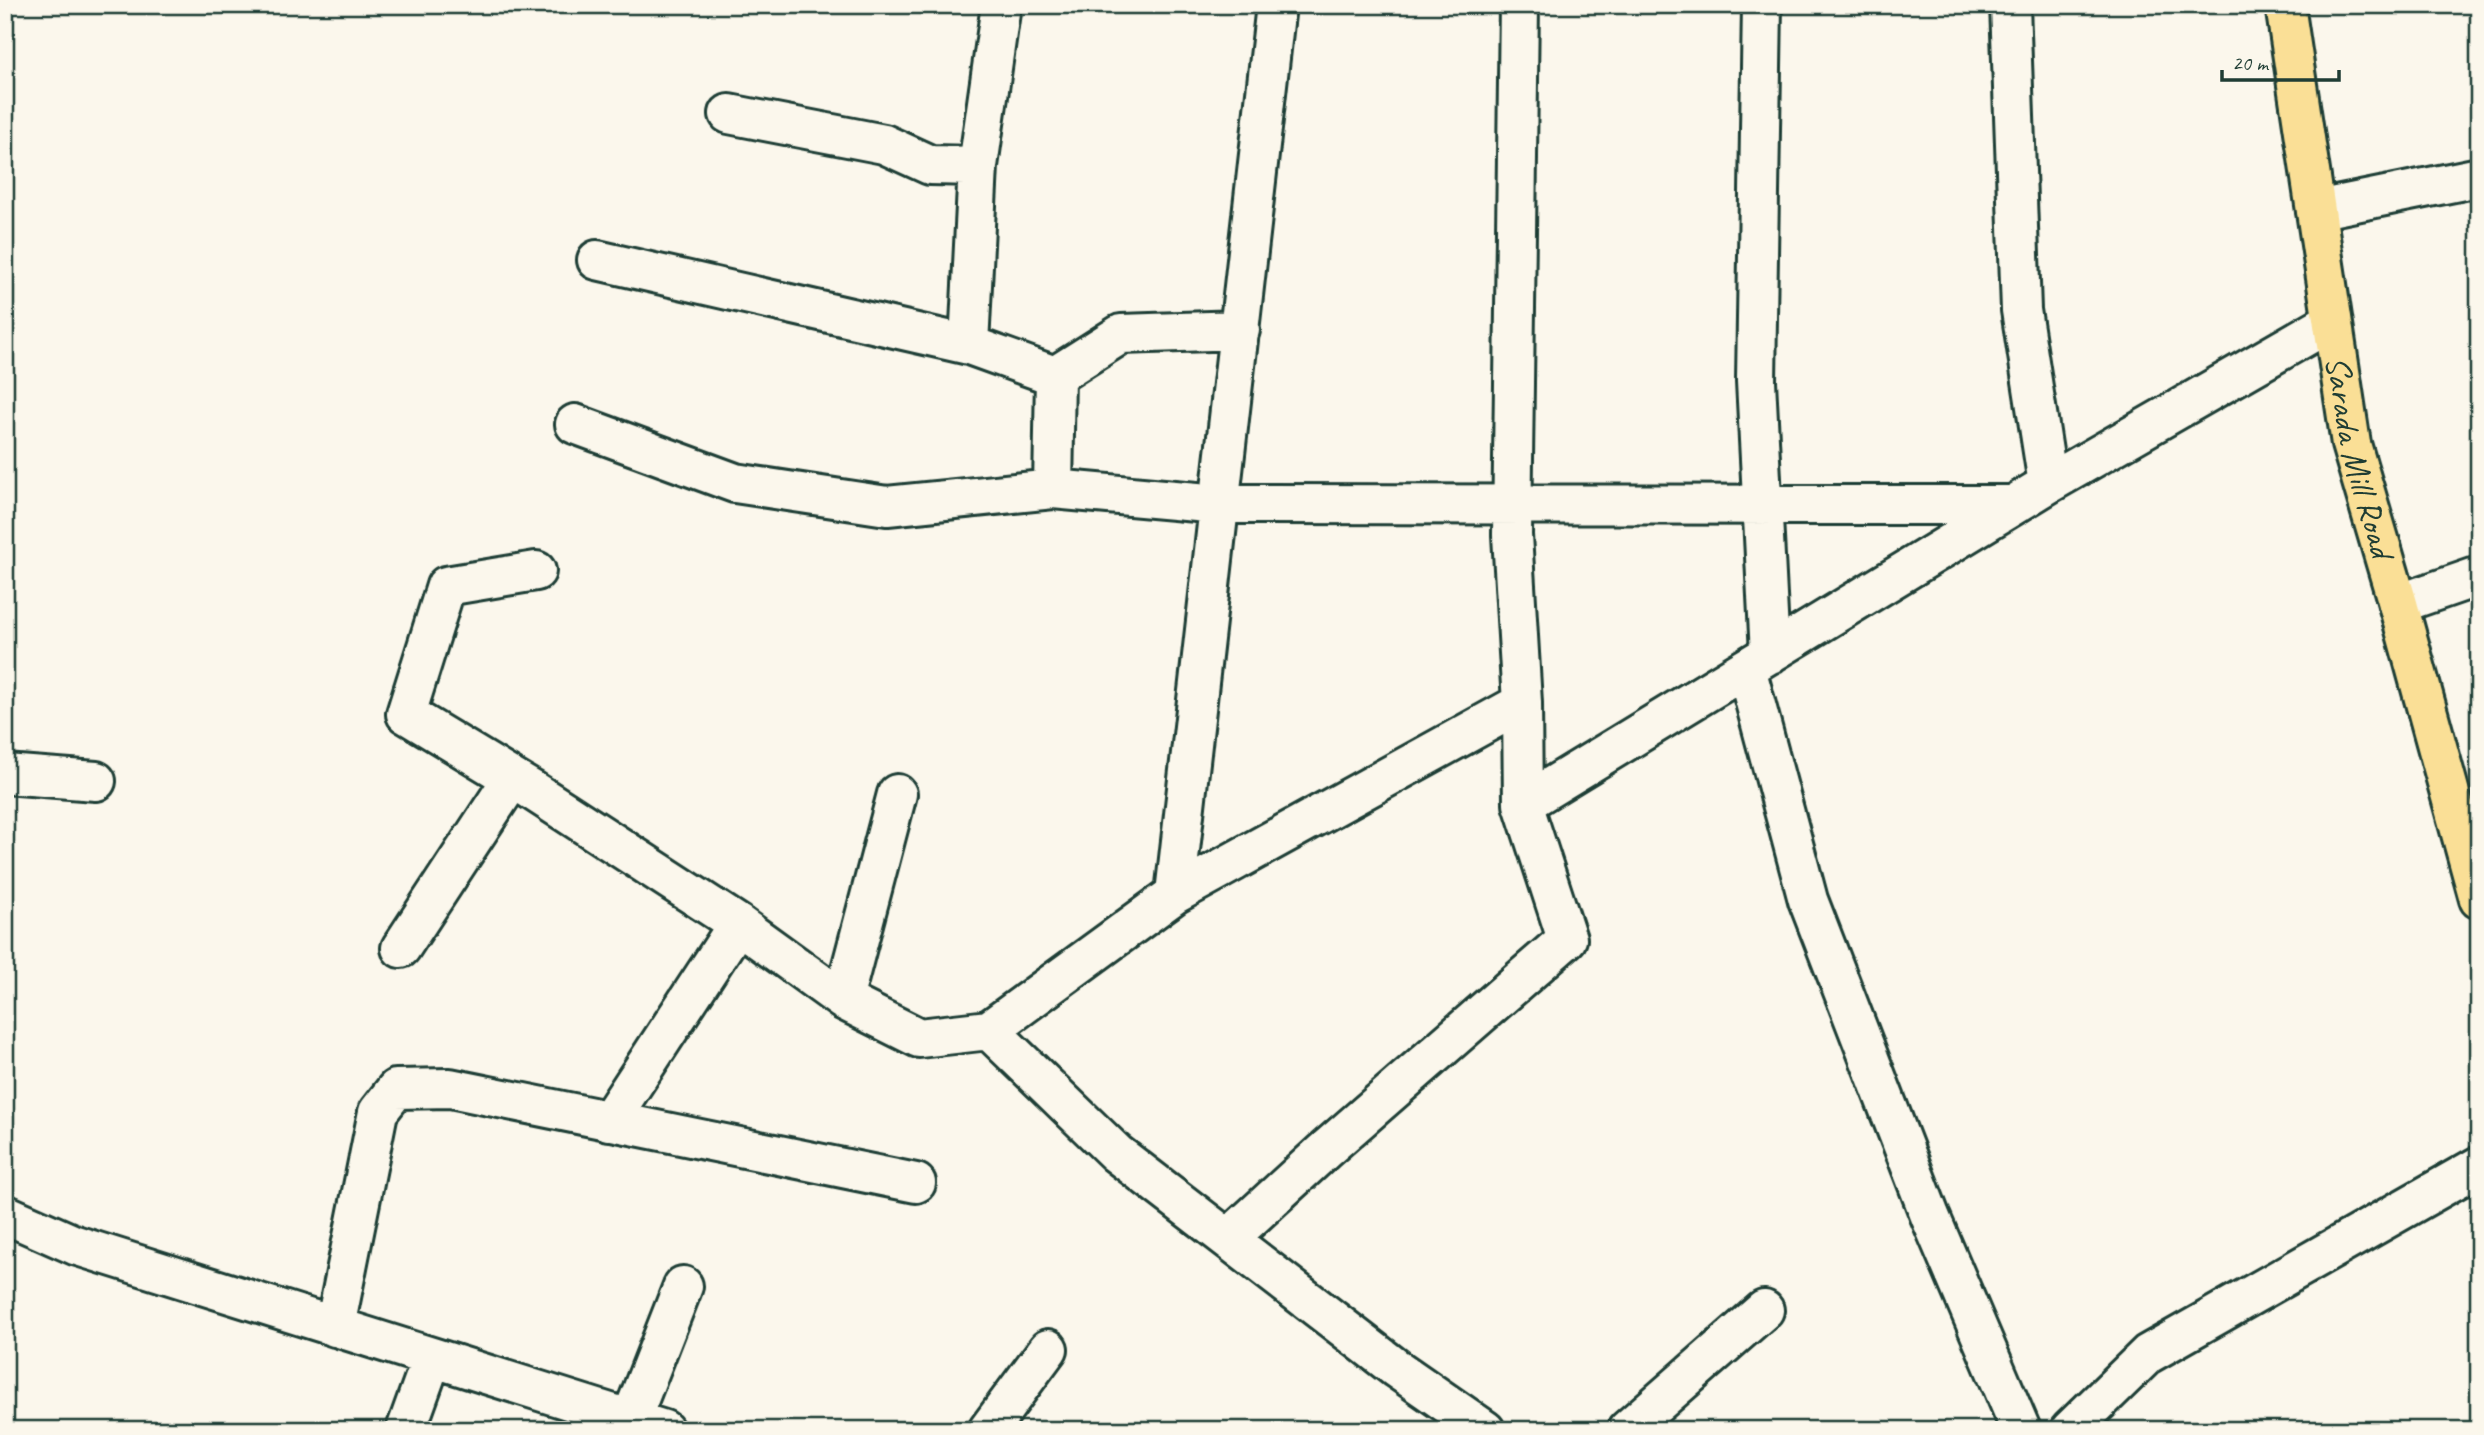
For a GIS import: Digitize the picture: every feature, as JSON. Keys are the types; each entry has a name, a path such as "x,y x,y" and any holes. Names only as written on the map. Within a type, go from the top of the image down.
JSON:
{"main road":[{"name":"Sarada Mill Road","path":"2285,5 2351,444 2479,899"}],"street":[{"path":"969,345 978,166 1001,5"},
{"path":"1175,894 1276,5"},
{"path":"1228,1239 1324,1151 1567,939 1523,804 1522,703 1511,535 1519,5"},
{"path":"1762,5 1756,382 1763,503 1758,661 1808,900 1930,1216 2021,1430"},
{"path":"2010,5 2021,310 2048,484"},
{"path":"729,114 884,144 930,165 978,166"},
{"path":"2316,210 2479,177"},
{"path":"597,260 969,345 1055,376"},
{"path":"1523,804 2048,484 2332,321"},
{"path":"1055,376 1121,334 1240,330"},
{"path":"1053,489 1055,376"},
{"path":"575,424 735,483 887,506 1053,489 1219,504 2013,505"},
{"path":"536,571 446,586 406,714 738,924 843,1000 919,1038 989,1030 1175,894 1522,703"},
{"path":"2398,604 2479,576"},
{"path":"5,774 96,781"},
{"path":"401,948 512,779"},
{"path":"843,1000 897,794"},
{"path":"609,1121 738,924"},
{"path":"989,1030 1115,1153 1397,1369 1485,1430"},
{"path":"335,1327 378,1112 396,1088 450,1088 916,1183"},
{"path":"2070,1430 2148,1354 2479,1166"},
{"path":"5,1214 75,1245 648,1424 683,1286"},
{"path":"1627,1430 1764,1310"},
{"path":"988,1430 1048,1349"},
{"path":"406,1430 432,1358"}]}
